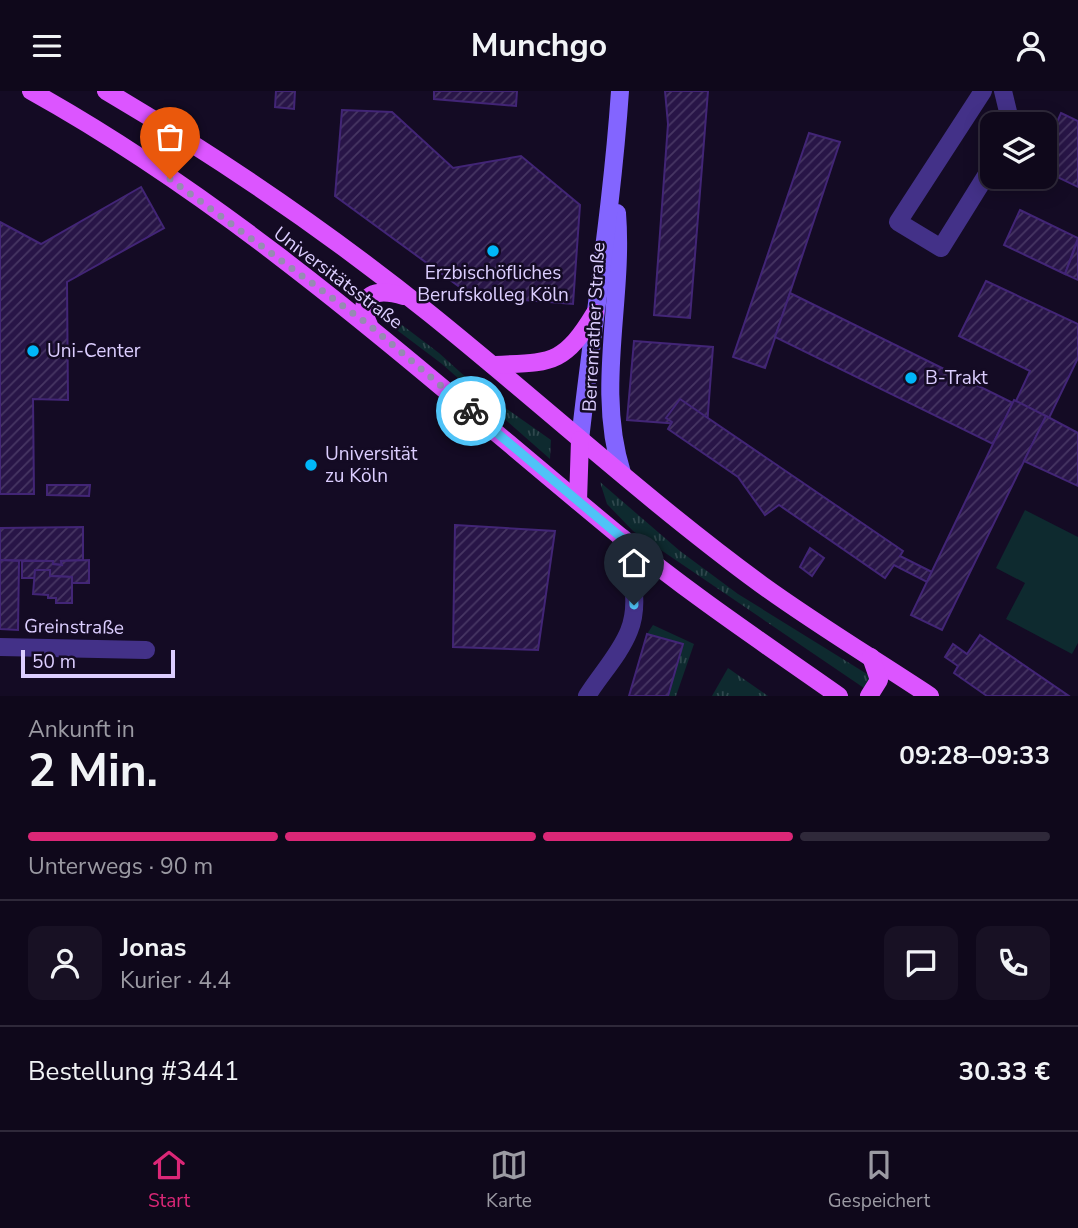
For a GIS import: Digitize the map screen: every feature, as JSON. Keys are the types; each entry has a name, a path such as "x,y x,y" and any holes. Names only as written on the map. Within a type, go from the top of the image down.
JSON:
{"main road":[{"name":"Universitätsstraße","path":"31,91 86,121 150,164 369,325 622,538 839,696"},
{"name":"Universitätsstraße","path":"106,91 159,122 303,219 408,297 580,440 763,585 930,696"},
{"path":"369,325 362,311 364,303 372,295 387,291 408,297"},
{"path":"492,365 546,363 579,340 595,313"},
{"path":"578,501 580,440"},
{"path":"869,696 879,680 871,657"}],"street":[{"name":"Berrenrather Straße","path":"580,440 614,182 621,91"},
{"path":"980,185 941,248 898,222 983,91"},
{"path":"1003,91 1008,112"},
{"name":"Berrenrather Straße","path":"614,182 620,241 609,402 614,450 622,473"},
{"path":"587,696 630,630 634,605 633,583 622,538"},
{"name":"Greinstraße","path":"0,647 146,650"}],"green space":[{"path":"381,309 439,353 480,390 551,440 550,459 442,364 377,315"},
{"path":"600,482 680,551 738,594 867,674 870,680 864,688 633,531 607,504"},
{"path":"1025,510 1078,537 1078,643 1072,654 1006,619 1025,583 996,568"},
{"path":"653,625 694,644 676,696 668,696 683,645 647,634"},
{"path":"728,668 768,696 712,696"}],"building":[{"path":"276,91 295,91 294,109 275,107"},
{"path":"434,91 517,91 516,106 434,99"},
{"path":"665,91 708,91 690,318 654,315 668,124"},
{"name":"Erzbischöfliches Berufskolleg Köln","path":"342,110 392,112 453,168 521,156 580,205 573,304 472,296 335,196"},
{"path":"1061,113 1078,121 1078,187 1057,177 1057,122"},
{"path":"809,133 840,142 765,368 733,357"},
{"name":"Uni-Center","path":"141,187 164,228 67,282 68,400 33,399 34,494 0,494 0,222 41,244"},
{"path":"1020,210 1078,238 1065,274 1004,245"},
{"path":"1078,240 1078,280 1065,274"},
{"path":"986,281 1078,324 1078,358 1049,418 1016,401 1030,371 959,336"},
{"name":"B-Trakt","path":"790,293 1013,403 993,444 775,337"},
{"path":"634,341 713,347 707,426 627,420"},
{"path":"680,399 903,551 900,556 932,572 927,582 894,565 885,578 779,505 765,515 738,477 668,429 672,422 666,418"},
{"path":"1014,400 1046,416 942,630 911,615"},
{"path":"1046,416 1078,433 1078,486 1024,461"},
{"path":"47,485 90,485 89,496 47,495"},
{"path":"455,525 555,531 538,650 453,647"},
{"path":"83,527 83,560 61,561 62,565 53,564 53,561 0,560 0,528"},
{"path":"810,548 824,558 812,576 800,567"},
{"path":"0,560 19,561 18,630 0,629"},
{"path":"89,560 89,583 72,583 72,577 50,576 50,570 35,570 35,578 22,578 22,561 53,561 53,564 62,565 61,561"},
{"path":"35,570 50,570 50,576 72,577 72,603 56,603 56,598 33,594"},
{"path":"647,634 683,644 668,696 629,696"},
{"path":"980,635 1069,696 987,696 954,673 958,666 945,657 953,644 967,654"}],"way so far":[{"path":"170,179 369,325 471,411"}],"place":[{"name":"Erzbischöfliches Berufskolleg Köln","path":"493,251"},
{"name":"Uni-Center","path":"33,351"},
{"name":"B-Trakt","path":"911,378"},
{"name":"Universität zu Köln","path":"311,465"}],"route":[{"path":"471,411 622,538 632,573 634,605"}]}
